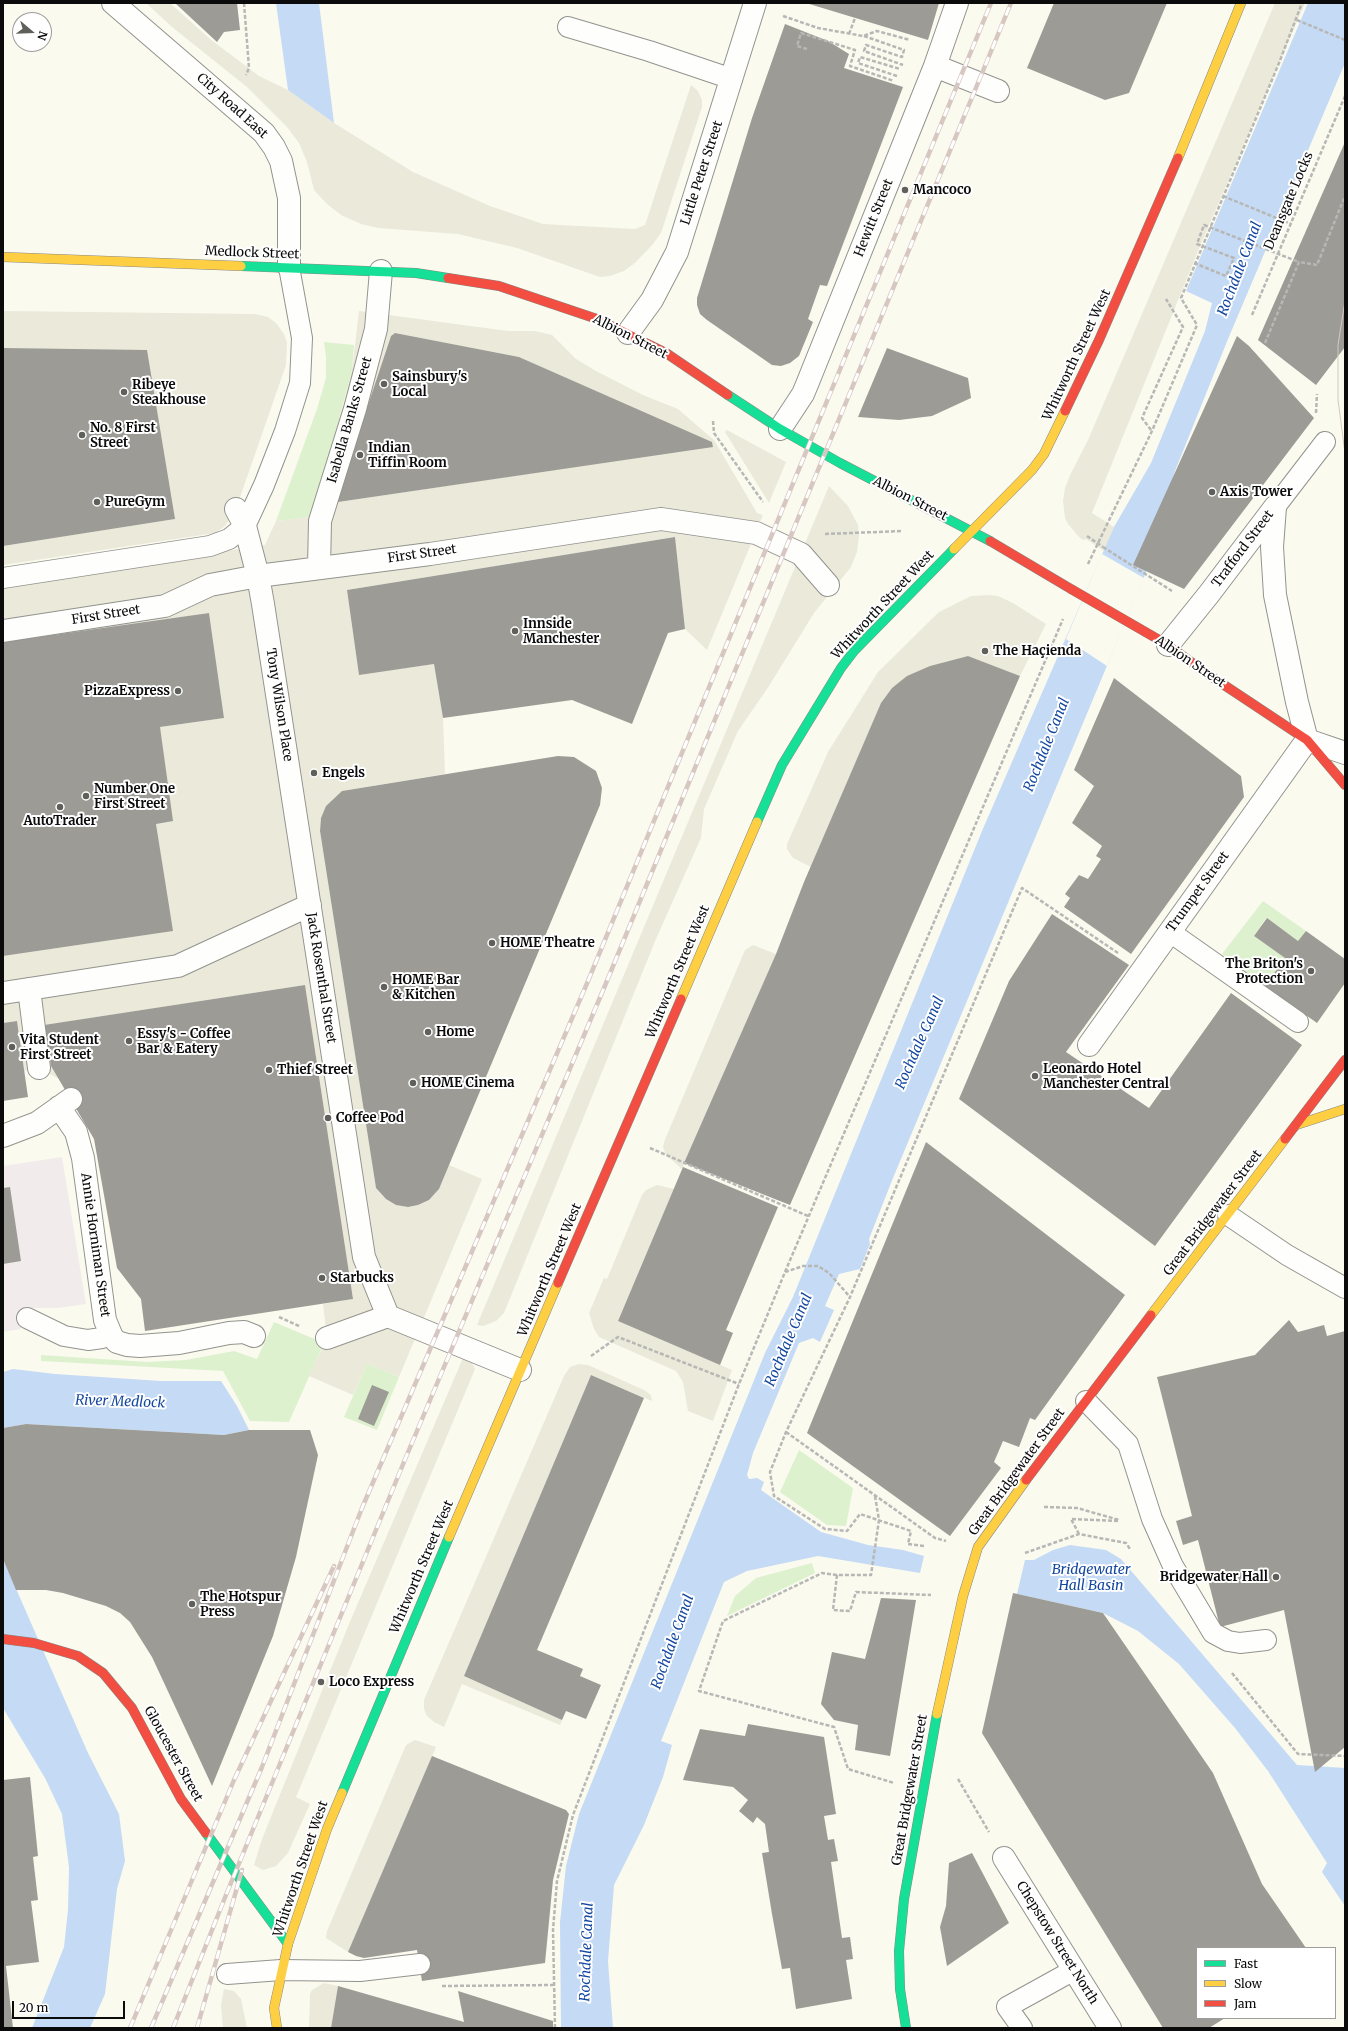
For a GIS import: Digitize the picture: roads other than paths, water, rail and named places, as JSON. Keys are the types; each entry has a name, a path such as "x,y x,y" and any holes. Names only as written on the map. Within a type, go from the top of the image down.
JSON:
{"main road":[{"name":"Whitworth Street West","path":"277,2028 274,2008 281,1970 288,1944 321,1846 374,1714 520,1370 782,764 841,668 854,651 1032,470 1044,454 1100,340 1177,161 1241,3"},
{"name":"Medlock Street","path":"3,257 416,273 499,286"},
{"name":"Albion Street","path":"499,286 597,319 628,333 666,354 780,429 840,463 973,531 1168,645 1206,673 1308,740 1345,785"},
{"name":"Great Bridgewater Street","path":"906,2028 900,1989 898,1951 904,1899 932,1736 963,1596 978,1547 1005,1507 1345,1060"},
{"path":"1296,1125 1345,1109"},
{"name":"Gloucester Street","path":"3,1639 17,1640 78,1656 103,1673 132,1708 181,1799 288,1944"}],"street":[{"name":"City Road East","path":"113,3 264,133 274,147 281,161 289,198 290,267"},
{"name":"Little Peter Street","path":"628,333 652,300 677,252 755,3"},
{"name":"Hewitt Street","path":"780,429 804,391 934,66 957,3"},
{"path":"934,66 998,91"},
{"name":"Isabella Banks Street","path":"319,568 320,521 355,409 376,329 381,271"},
{"name":"Trafford Street","path":"1168,645 1209,594 1274,507"},
{"name":"Trafford Street","path":"1274,507 1272,548 1276,595 1283,638 1308,740"},
{"name":"Tony Wilson Place","path":"241,517 258,576 310,905"},
{"name":"First Street","path":"3,631 165,606 210,584 258,576 430,554 661,519 756,533 801,554 828,585"},
{"name":"Albion Street","path":"1308,740 1345,753"},
{"name":"Trumpet Street","path":"1089,1045 1308,740"},
{"name":"Jack Rosenthal Street","path":"3,993 178,966 310,905 364,1257 388,1316"},
{"path":"29,990 40,1068"},
{"name":"Annie Horniman Street","path":"3,1136 37,1123 65,1103 76,1132 83,1158 104,1320 110,1334 117,1342 126,1345 140,1346 179,1343 228,1333 244,1332 254,1336"},
{"path":"327,1338 388,1316 520,1370"},
{"name":"Chepstow Street North","path":"1004,1858 1110,2028"}],"lane":[{"path":"568,27 649,51 732,79"},
{"path":"3,578 210,546 229,539 241,517 264,485 280,445 300,383 302,338 290,267"},
{"path":"1274,507 1325,442"},
{"path":"1170,932 1298,1022"},
{"path":"1228,1215 1287,1255 1345,1288"},
{"path":"27,1318 64,1336 88,1340 102,1338 110,1334"},
{"path":"1086,1401 1128,1444 1152,1519 1167,1553 1202,1618 1213,1633 1228,1641 1240,1643 1266,1640"},
{"path":"227,1974 281,1970 360,1971 420,1964"},
{"path":"1022,2028 1007,2007 1074,1970"}],"water":[{"path":"276,3 319,3 334,123 288,90"},
{"name":"Rochdale Canal","path":"1308,3 1345,3 1345,63 1228,339 1175,471 1167,496 1162,534 893,1178 869,1239 870,1244 860,1269 839,1274 825,1306 834,1310 820,1342 813,1338 799,1343 753,1453 747,1475 749,1479 757,1478 764,1482 761,1490 821,1532 868,1545 903,1550 924,1556 920,1573 818,1556 747,1571 724,1582 661,1741 672,1745 663,1777 644,1825 614,1885 608,1961 613,2028 561,2028 560,1922 566,1866 579,1814 765,1353 793,1297 982,831 1114,527 1151,463 1205,331 1212,303 1186,291"},
{"name":"River Medlock","path":"13,1369 55,1374 161,1381 221,1381 237,1406 249,1430 224,1435 26,1424 3,1428 3,1372"},
{"name":"Bridgewater Hall Basin","path":"1070,1545 1106,1550 1121,1559 1297,1765 1345,1768 1345,1906 1322,1872 1327,1863 1268,1771 1235,1728 1179,1664 1138,1631 1103,1613 1017,1594 1025,1560 1034,1560 1053,1550"},
{"path":"3,1559 88,1753 119,1814 125,1861 117,1889 105,1994 90,2028 32,2028 64,1947 68,1910 69,1867 62,1814 45,1778 3,1708"}],"tram line":[{"path":"1345,301 1338,345 1338,400 1345,453"}],"railway":[{"path":"151,2028 262,1767 362,1508 588,981 991,3"},
{"path":"173,2028 406,1457 604,988 1011,3"},
{"path":"130,2028 234,1780 334,1566"},
{"path":"197,2028 242,1870"}],"place":[{"name":"Mancoco","path":"905,190"},
{"name":"Sainsbury's Local","path":"384,384"},
{"name":"Ribeye Steakhouse","path":"124,392"},
{"name":"No. 8 First Street","path":"82,435"},
{"name":"Indian Tiffin Room","path":"360,455"},
{"name":"Axis Tower","path":"1212,492"},
{"name":"PureGym","path":"97,502"},
{"name":"Innside Manchester","path":"515,631"},
{"name":"The Haçienda","path":"985,651"},
{"name":"PizzaExpress","path":"178,691"},
{"name":"Engels","path":"314,773"},
{"name":"Number One First Street","path":"86,796"},
{"name":"AutoTrader","path":"60,807"},
{"name":"HOME Theatre","path":"492,943"},
{"name":"The Briton's Protection","path":"1311,971"},
{"name":"HOME Bar & Kitchen","path":"384,987"},
{"name":"Home","path":"428,1032"},
{"name":"Essy's - Coffee Bar & Eatery","path":"129,1041"},
{"name":"Vita Student First Street","path":"12,1047"},
{"name":"Thief Street","path":"269,1070"},
{"name":"Leonardo Hotel Manchester Central","path":"1035,1076"},
{"name":"HOME Cinema","path":"413,1083"},
{"name":"Coffee Pod","path":"328,1118"},
{"name":"Starbucks","path":"322,1278"},
{"name":"Bridgewater Hall","path":"1276,1577"},
{"name":"The Hotspur Press","path":"192,1604"},
{"name":"Loco Express","path":"321,1682"}]}
